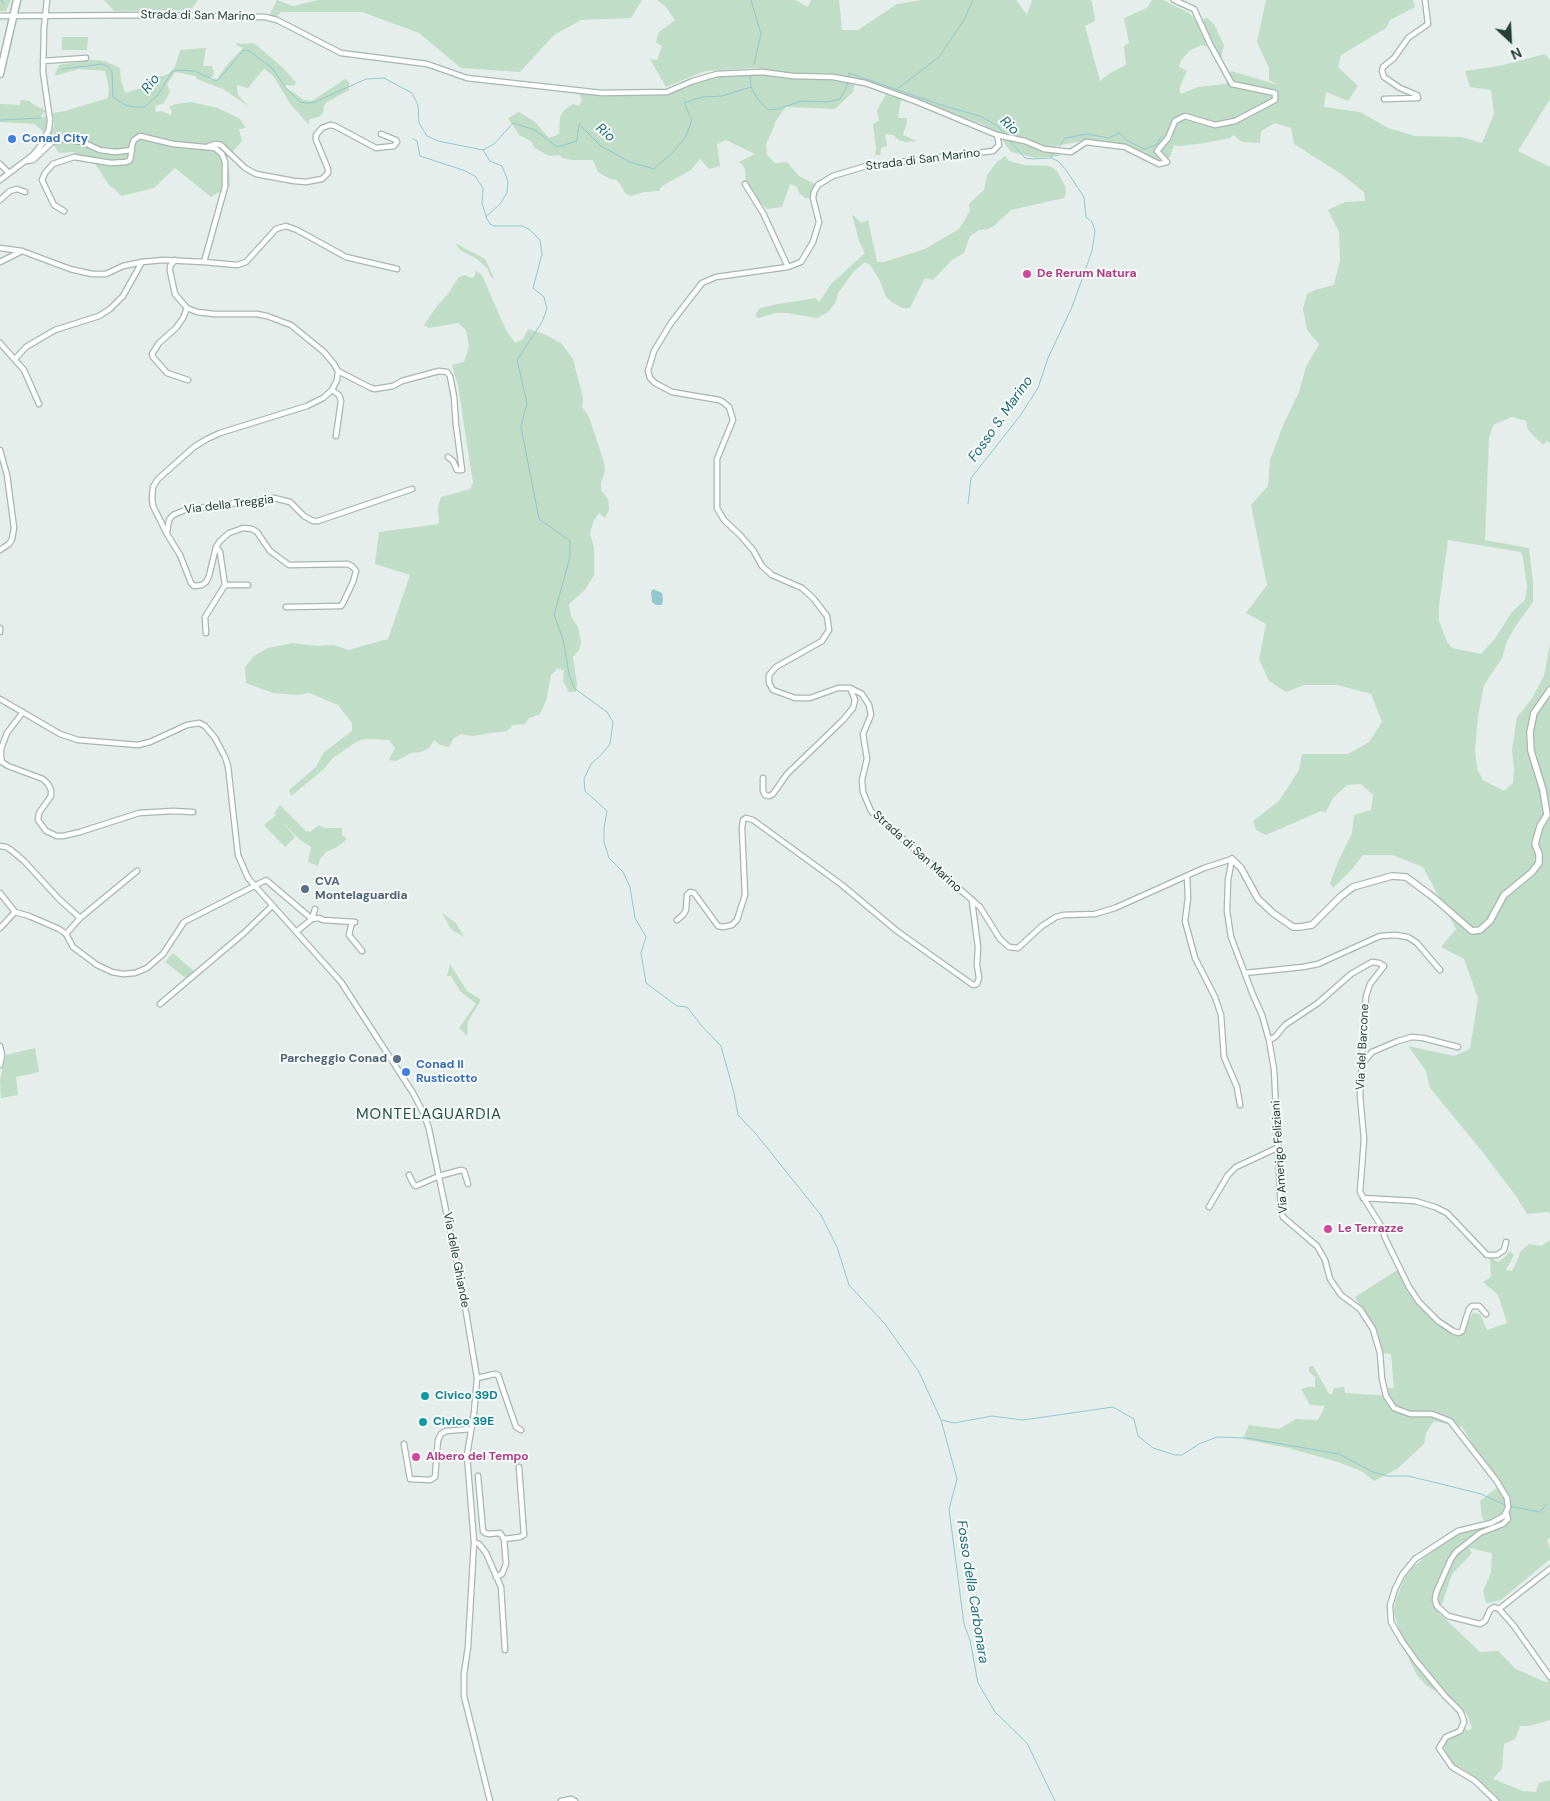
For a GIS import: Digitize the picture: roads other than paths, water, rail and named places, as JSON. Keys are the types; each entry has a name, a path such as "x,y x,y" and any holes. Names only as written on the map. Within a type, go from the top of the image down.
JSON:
{"main road":[{"path":"0,74 17,0"},
{"path":"0,58 8,42"}],"street":[{"path":"0,180 8,172 26,161 42,144 50,129 42,72 47,0"},
{"path":"1000,136 1016,139 1044,149 1071,152 1086,142 1126,148 1158,164 1167,162 1157,151 1168,138 1175,121 1185,116 1215,125 1236,121 1275,100 1275,93 1232,84 1210,44 1194,8 1174,0"},
{"path":"1384,99 1418,98 1417,95 1400,88 1384,77 1382,71 1383,67 1394,58 1408,38 1428,24 1425,0"},
{"name":"Strada di San Marino","path":"0,16 265,17 277,20 341,53 428,64 467,78 602,93 666,92 693,81 726,74 762,72 793,76 842,78 865,83 915,101 1000,136 1000,145 993,151 866,166 833,176 818,185 813,198 819,222 813,242 801,262 788,267 716,277 702,283 672,322 654,351 648,371 650,378 655,383 672,392 719,400 729,407 733,420 717,459 717,508 724,520 753,550 762,566 772,576 802,588 813,598 827,616 829,630 822,641 776,667 769,675 769,682 774,690 795,698 810,698 838,688 850,688 862,694 869,705 871,715 864,734 867,759 862,780 863,792 871,812 980,907 1000,939 1009,947 1018,948 1042,926 1063,915 1095,914 1115,908 1204,868 1232,859"},
{"path":"43,61 86,58"},
{"path":"207,146 221,145 245,168 256,174 294,182 306,182 322,179 328,173 316,140 316,135 322,128 330,125 335,126 376,148 394,146 397,142 381,134"},
{"path":"64,210 54,205 42,180 44,173 53,164 74,157 111,163 126,162 130,160 134,140 140,136 173,144 215,148 222,154 226,170 226,186 204,262"},
{"path":"26,161 33,160 52,142 62,139 82,142 100,150 115,152 132,150"},
{"path":"0,164 8,172"},
{"path":"745,184 763,213 788,267"},
{"path":"0,200 10,191 25,192"},
{"path":"0,248 13,248 70,269 92,274 106,274 123,266 142,262 174,260 242,265 273,232 281,226 286,226 346,257 397,269"},
{"path":"0,262 22,251"},
{"path":"174,260 170,266 170,271 175,294 187,308 197,312 214,314 257,314 291,325 324,352 338,371 371,388 393,386 402,381 439,371 447,372 450,376 454,397 462,470 457,470 453,461 448,457"},
{"path":"15,358 26,347 56,330 99,316 110,309 123,296 142,262"},
{"path":"187,308 180,323 159,343 152,354 168,373 188,380"},
{"path":"0,343 24,370 39,404"},
{"path":"216,547 210,576 202,585 194,586 180,555 157,516 152,498 153,488 158,479 194,447 207,439 220,433 306,406 323,398 332,390 337,380 338,371"},
{"path":"332,390 339,395 341,402 336,436"},
{"path":"0,450 7,475 14,528 9,544 0,550"},
{"name":"Via della Treggia","path":"167,534 169,520 173,515 185,510 274,498 290,502 304,516 313,521 318,521 412,489"},
{"name":"Via della Treggia","path":"216,547 229,533 243,528 252,529 258,532 270,551 281,561 289,565 348,564 356,571 353,582 340,606 286,607"},
{"path":"206,633 205,617 225,585 220,552 216,547"},
{"path":"225,585 248,585"},
{"path":"763,778 763,791 765,795 769,796 773,794 787,774 853,708 855,700 850,688"},
{"path":"1232,859 1241,868 1258,899 1273,913 1293,927 1300,928 1312,925 1352,887 1392,876 1406,877 1472,931 1480,930 1490,921 1504,895 1532,872 1539,863 1539,854 1535,844 1540,826 1547,815 1543,790 1531,751 1530,732 1534,712 1550,690"},
{"name":"Via delle Ghiande","path":"0,699 70,738 78,740 138,744 150,742 187,725 199,723 205,726 225,757 228,766 238,855 242,868 254,886 341,982 418,1101 427,1122 439,1176 477,1378 474,1413 467,1454 474,1542 464,1696 490,1801"},
{"path":"23,712 7,733 1,750 1,762 43,779 48,784 51,790 50,796 39,813 38,820 46,831 57,836 80,832 139,813 193,812"},
{"path":"677,920 686,910 687,895 690,892 694,893 718,926 723,927 737,920 745,895 742,828 743,820 746,818 753,820 842,886 897,931 973,985 977,984 979,978 976,965 978,947 972,901"},
{"path":"0,846 11,850 24,861 59,899 80,918"},
{"name":"Via Amerigo Feliziani","path":"1232,859 1228,880 1227,911 1231,937 1262,1016 1269,1040 1274,1069 1283,1217 1317,1246 1325,1260 1330,1279 1341,1295 1360,1310 1373,1329 1380,1353 1382,1379 1386,1396 1394,1408 1410,1414 1432,1414 1450,1421 1496,1480 1507,1498 1508,1508 1506,1512"},
{"path":"66,934 80,918 137,871"},
{"path":"1187,876 1188,898 1185,921 1195,958 1215,997 1221,1015 1224,1057 1237,1087 1240,1105"},
{"path":"0,893 15,912 59,929 66,934 73,947 97,965 112,972 123,974 135,973 146,968 163,954 184,922 266,880 312,919"},
{"path":"160,1004 244,933 272,906"},
{"path":"312,919 315,909"},
{"path":"0,928 15,912"},
{"path":"296,932 312,919 354,922 349,935 362,951"},
{"path":"1245,973 1318,964 1380,936 1395,935 1408,937 1417,943 1440,970"},
{"name":"Via del Barcone","path":"1269,1040 1276,1037 1285,1025 1318,1003 1351,974 1372,962 1384,966 1370,984 1366,996 1360,1096 1364,1139 1360,1192 1373,1212 1419,1302 1438,1321 1459,1333 1462,1331 1472,1306 1479,1306 1486,1314"},
{"path":"1362,1064 1372,1052 1412,1037 1458,1047"},
{"path":"0,1046 2,1055 0,1065"},
{"path":"1210,1207 1228,1175 1236,1167 1279,1147"},
{"path":"409,1175 416,1186 439,1176 461,1170 464,1171 468,1184"},
{"path":"1363,1198 1415,1201 1435,1208 1447,1214 1486,1255 1497,1255 1504,1250 1506,1242"},
{"path":"477,1378 498,1375 516,1427 521,1430"},
{"path":"404,1444 410,1479 430,1480 435,1477 438,1440 441,1434 453,1430 471,1429"},
{"path":"504,1539 520,1538 524,1535 519,1467"},
{"path":"478,1476 483,1531 489,1534 500,1533 504,1539 506,1564 502,1574 496,1577"},
{"path":"1506,1512 1508,1519 1503,1524 1480,1533 1450,1559 1435,1600 1437,1606 1448,1616 1480,1624 1485,1621 1490,1610 1494,1607 1499,1609 1514,1626 1550,1677"},
{"path":"1496,1801 1474,1780 1452,1767 1439,1748 1446,1737 1460,1731 1464,1722 1463,1718 1402,1641 1391,1622 1390,1604 1402,1575 1415,1559 1458,1531 1491,1523 1504,1516 1506,1512"},
{"path":"474,1542 479,1544 486,1553 501,1587 505,1650"},
{"path":"1499,1609 1550,1569"},
{"path":"561,1801 571,1799 575,1801"}],"water":[{"path":"653,589 662,593 662,605 656,605 652,602 651,592"}],"waterway":[{"path":"2,0 3,4"},
{"path":"751,0 761,34 754,64"},
{"path":"897,89 939,57 964,20 973,0"},
{"name":"Rio","path":"62,69 102,64 109,67 112,72 113,97 125,105 144,107 157,96 172,72 177,70 195,71 216,81 244,50 249,51 272,68 285,87 300,102 315,102 366,79 384,78 412,93 418,105 419,123 427,136 438,141 483,150 494,144 513,123 535,130 557,147 577,141 579,124 601,146 630,162 654,169 674,151 686,136 692,120 684,103 702,97 722,96 751,87 757,98 768,110 778,109 801,101 827,102 840,99 847,86 847,81"},
{"name":"Rio","path":"848,77 849,73 944,106 980,116 998,126 1005,135"},
{"path":"750,75 751,86"},
{"name":"Rio","path":"0,120 41,118"},
{"name":"Rio","path":"1057,150 1065,138 1087,134 1109,138 1119,133 1127,140 1144,149 1156,145 1162,136"},
{"path":"413,139 417,141 420,156 463,170 475,176 483,188 482,203 486,216"},
{"name":"Rio","path":"1009,140 1025,158 1051,158 1054,153"},
{"name":"Fosso della Carbonara","path":"483,150 490,161 502,166 508,181 507,193 500,204 486,217 490,224 494,226 523,226 540,240 542,254 533,288 544,297 547,309 542,322 517,360 527,403 521,427 539,519 570,541 570,557 554,615 563,639 569,674 574,688 607,712 613,722 610,744 591,764 584,779 585,791 607,811 604,842 609,858 623,872 630,887 635,918 646,937 641,953 646,983 677,1006 687,1007 721,1046 738,1115 756,1134 821,1215 837,1247 849,1285 885,1324 919,1372 941,1420 957,1479 949,1509 964,1624 970,1640 978,1683 995,1712 1027,1743 1055,1801"},
{"name":"Fosso S. Marino","path":"968,504 971,478 1020,416 1038,388 1048,358 1072,307 1092,251 1095,231 1092,222 1086,217 1084,197 1066,170 1058,161 1051,158"},
{"path":"942,1420 954,1423 992,1416 1023,1420 1113,1407 1134,1419 1138,1436 1153,1448 1175,1455 1182,1455 1199,1444 1217,1437 1247,1438 1339,1454 1373,1472 1387,1476 1408,1476 1481,1494 1505,1505"},
{"path":"1509,1506 1539,1512 1546,1504"}],"place":[{"name":"Conad City","path":"12,139"},
{"name":"De Rerum Natura","path":"1027,274"},
{"name":"CVA Montelaguardia","path":"305,889"},
{"name":"Parcheggio Conad","path":"397,1059"},
{"name":"Conad Il Rusticotto","path":"406,1072"},
{"name":"Le Terrazze","path":"1328,1229"},
{"name":"Civico 39D","path":"425,1396"},
{"name":"Civico 39E","path":"423,1422"},
{"name":"Albero del Tempo","path":"416,1457"}],"district":[{"name":"MONTELAGUARDIA","path":"429,1115"}]}
